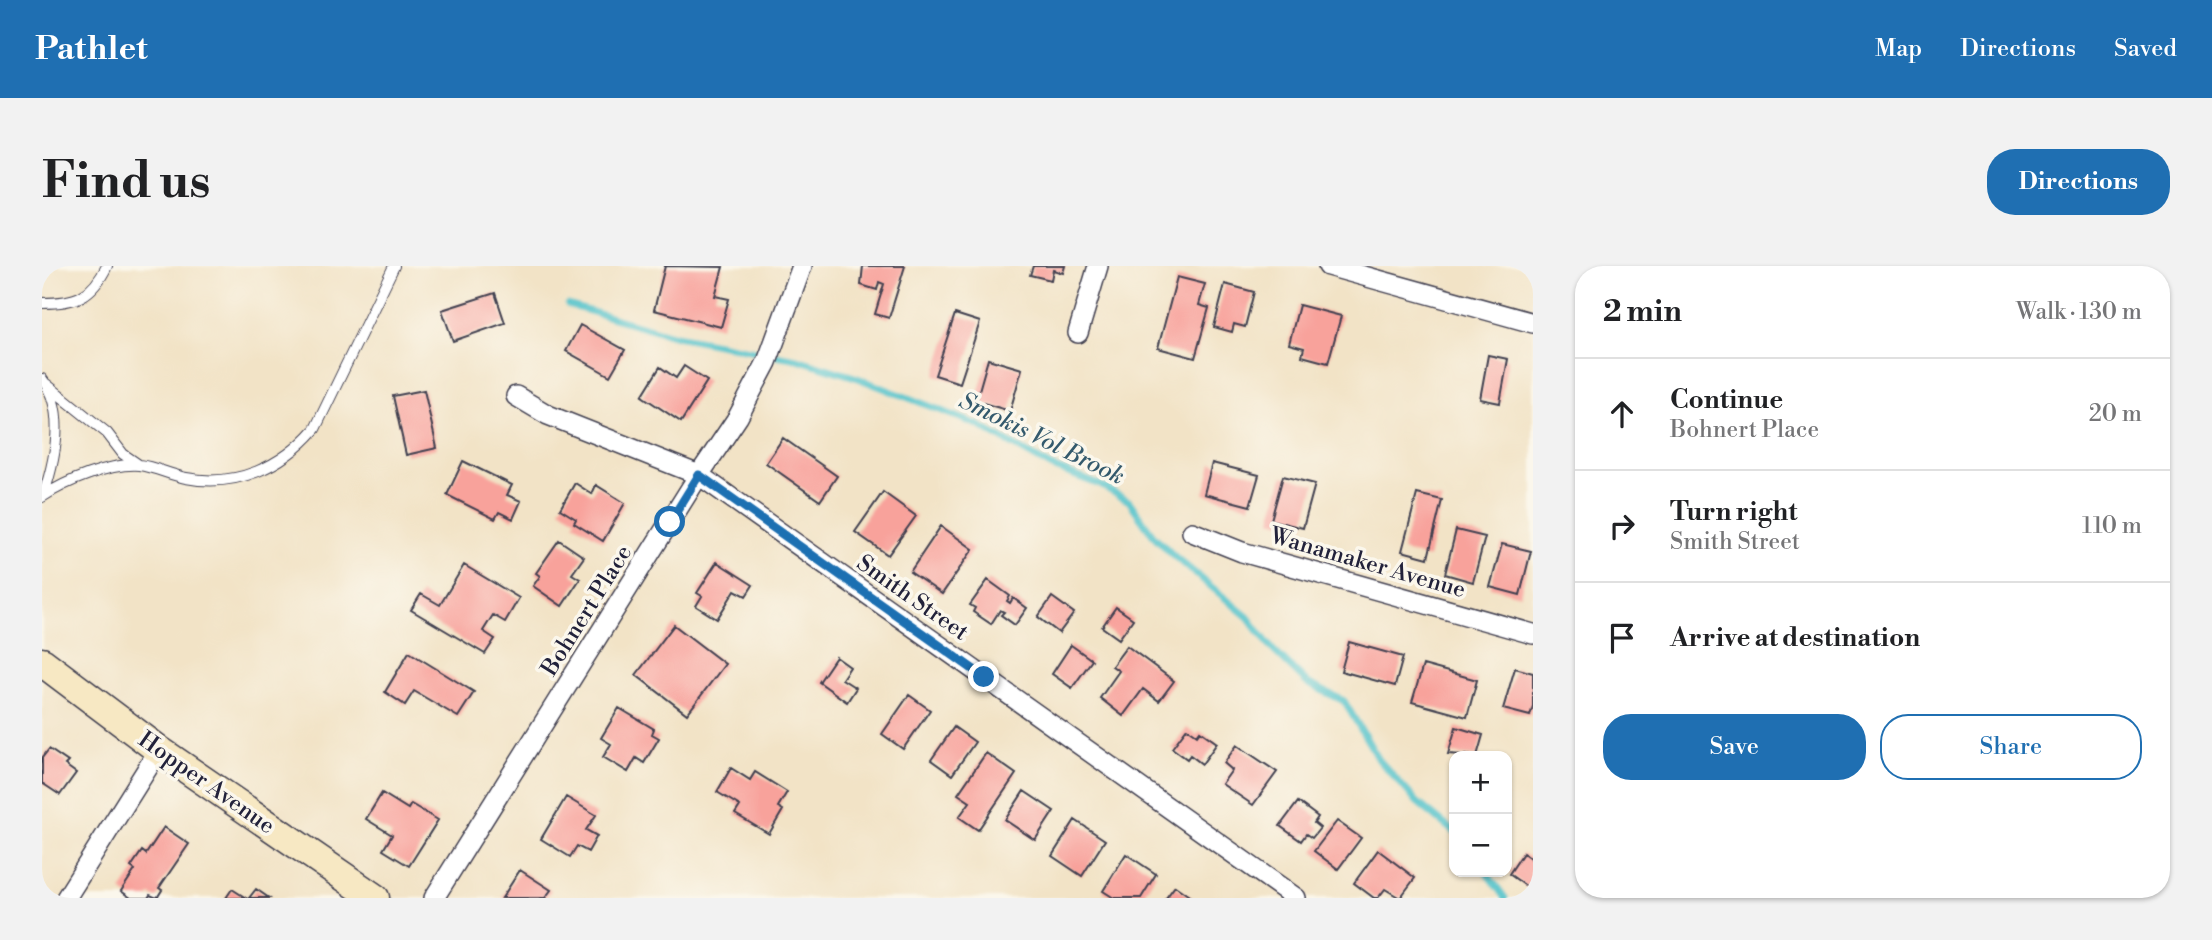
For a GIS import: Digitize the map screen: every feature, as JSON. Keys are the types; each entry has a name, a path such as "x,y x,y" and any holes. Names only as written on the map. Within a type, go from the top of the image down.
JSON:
{"street":[{"name":"Bohnert Place","path":"434,898 738,417 770,354 802,266"},
{"path":"1077,333 1098,266"},
{"path":"1328,266 1533,323"},
{"name":"Smith Street","path":"516,396 548,415 699,475 1296,898"},
{"name":"Wanamaker Avenue","path":"1192,532 1242,552 1533,634"},
{"name":"Hopper Avenue","path":"42,663 159,750 375,898"},
{"path":"66,898 159,750"}],"lane":[{"path":"42,303 72,301 89,293 107,266"},
{"path":"44,382 107,433 123,454 139,465 181,477 223,481 243,477 262,470 299,447 315,429 394,266"},
{"path":"42,496 54,457 56,430 55,402 44,382"},
{"path":"42,496 84,477 119,466 139,465"}],"building":[{"path":"665,266 723,267 715,296 729,299 721,327 654,310"},
{"path":"863,266 905,266 889,318 875,314 884,284 879,282 877,290 861,285"},
{"path":"1033,266 1065,266 1063,273 1053,270 1051,280 1030,275"},
{"path":"1177,277 1205,284 1199,305 1209,308 1195,358 1158,348"},
{"path":"1225,284 1254,292 1245,327 1234,324 1232,332 1214,327"},
{"path":"495,293 505,323 453,341 442,310"},
{"path":"1299,305 1341,316 1328,363 1302,356 1304,348 1289,344"},
{"path":"955,314 980,322 960,383 935,375"},
{"path":"580,325 625,350 610,376 566,351"},
{"path":"1488,355 1508,359 1500,403 1480,399"},
{"path":"988,359 1022,369 1010,411 976,401"},
{"path":"684,366 707,381 681,422 642,396 660,367 676,378"},
{"path":"424,390 437,448 406,455 393,396"},
{"path":"783,438 837,476 820,501 766,463"},
{"path":"463,461 512,485 507,495 521,501 513,519 499,512 495,519 447,495"},
{"path":"1212,463 1259,475 1250,506 1204,494"},
{"path":"1283,476 1315,484 1303,528 1271,520"},
{"path":"575,483 592,494 596,485 625,503 603,541 574,523 576,519 560,509"},
{"path":"883,492 916,516 888,555 855,532"},
{"path":"1417,494 1442,500 1428,558 1402,551"},
{"path":"941,526 973,549 942,594 910,572"},
{"path":"1456,530 1485,537 1473,582 1445,574"},
{"path":"559,540 584,557 572,574 580,579 562,606 533,586 540,576 536,573"},
{"path":"1502,544 1531,551 1520,595 1490,587"},
{"path":"717,562 753,585 746,596 735,590 717,619 696,606 702,596 697,593"},
{"path":"464,565 519,598 505,622 493,615 483,631 495,639 485,654 411,610 421,594 440,605"},
{"path":"988,580 1010,596 1007,601 1010,603 1013,598 1027,608 1015,625 1001,615 1004,612 1000,610 991,624 973,612 975,608 970,605"},
{"path":"1052,597 1074,613 1059,633 1038,617"},
{"path":"1116,607 1133,619 1119,639 1102,627"},
{"path":"674,625 725,664 687,714 636,675"},
{"path":"1349,642 1403,657 1395,686 1341,671"},
{"path":"1071,645 1092,660 1072,688 1052,674"},
{"path":"1127,646 1174,681 1159,701 1143,689 1123,716 1100,698 1119,671 1112,666"},
{"path":"409,652 474,692 458,717 414,691 405,705 385,692"},
{"path":"836,657 850,667 842,679 856,688 847,702 819,682"},
{"path":"1423,665 1477,680 1467,717 1412,702"},
{"path":"1515,668 1533,673 1533,706 1530,716 1503,709"},
{"path":"909,695 930,710 903,749 882,734"},
{"path":"619,708 654,729 652,734 659,738 644,763 636,758 628,772 603,757 611,744 601,738"},
{"path":"954,727 975,742 952,775 931,760"},
{"path":"1456,727 1483,735 1478,751 1449,751 1448,754"},
{"path":"1187,728 1197,735 1200,731 1217,743 1202,764 1190,755 1187,759 1172,748"},
{"path":"1237,745 1277,772 1253,805 1222,784 1232,770 1224,763"},
{"path":"49,749 68,762 65,765 76,773 60,795 42,783 42,758"},
{"path":"986,753 1016,774 978,830 959,817 970,802 958,794"},
{"path":"731,768 750,780 755,772 787,792 778,807 783,810 769,834 735,814 740,806 717,792"},
{"path":"1024,791 1054,811 1035,840 1005,820"},
{"path":"382,793 408,809 411,804 438,820 409,866 383,850 392,835 366,819"},
{"path":"566,797 596,815 586,830 597,836 588,852 577,846 570,857 541,839"},
{"path":"1298,802 1318,817 1314,823 1320,828 1312,838 1306,834 1301,841 1280,826"},
{"path":"1075,820 1105,840 1082,876 1052,856"},
{"path":"1337,821 1361,838 1338,869 1314,851"},
{"path":"164,827 189,844 159,888 162,890 157,898 150,895 148,898 131,898 121,891 135,870 131,867 142,851 146,854"},
{"path":"1378,850 1415,878 1400,898 1385,889 1378,898 1374,898 1354,883"},
{"path":"1523,853 1533,860 1533,891 1512,876 1512,870"},
{"path":"1126,854 1156,874 1141,898 1114,898 1103,891"},
{"path":"520,870 551,890 545,898 502,898"},
{"path":"1175,886 1192,898 1166,898"},
{"path":"232,889 246,898 226,898"},
{"path":"256,889 269,898 249,898"}],"waterway":[{"name":"Smokis Vol Brook","path":"568,305 676,336 797,359 855,377 978,425 1052,467 1100,485 1129,501 1153,535 1174,556 1248,617 1273,650 1307,683 1344,701 1379,760 1417,802 1449,828"},
{"name":"Smokis Vol Brook","path":"1490,877 1505,898"}],"route":[{"path":"670,522 699,475 984,677"}]}
